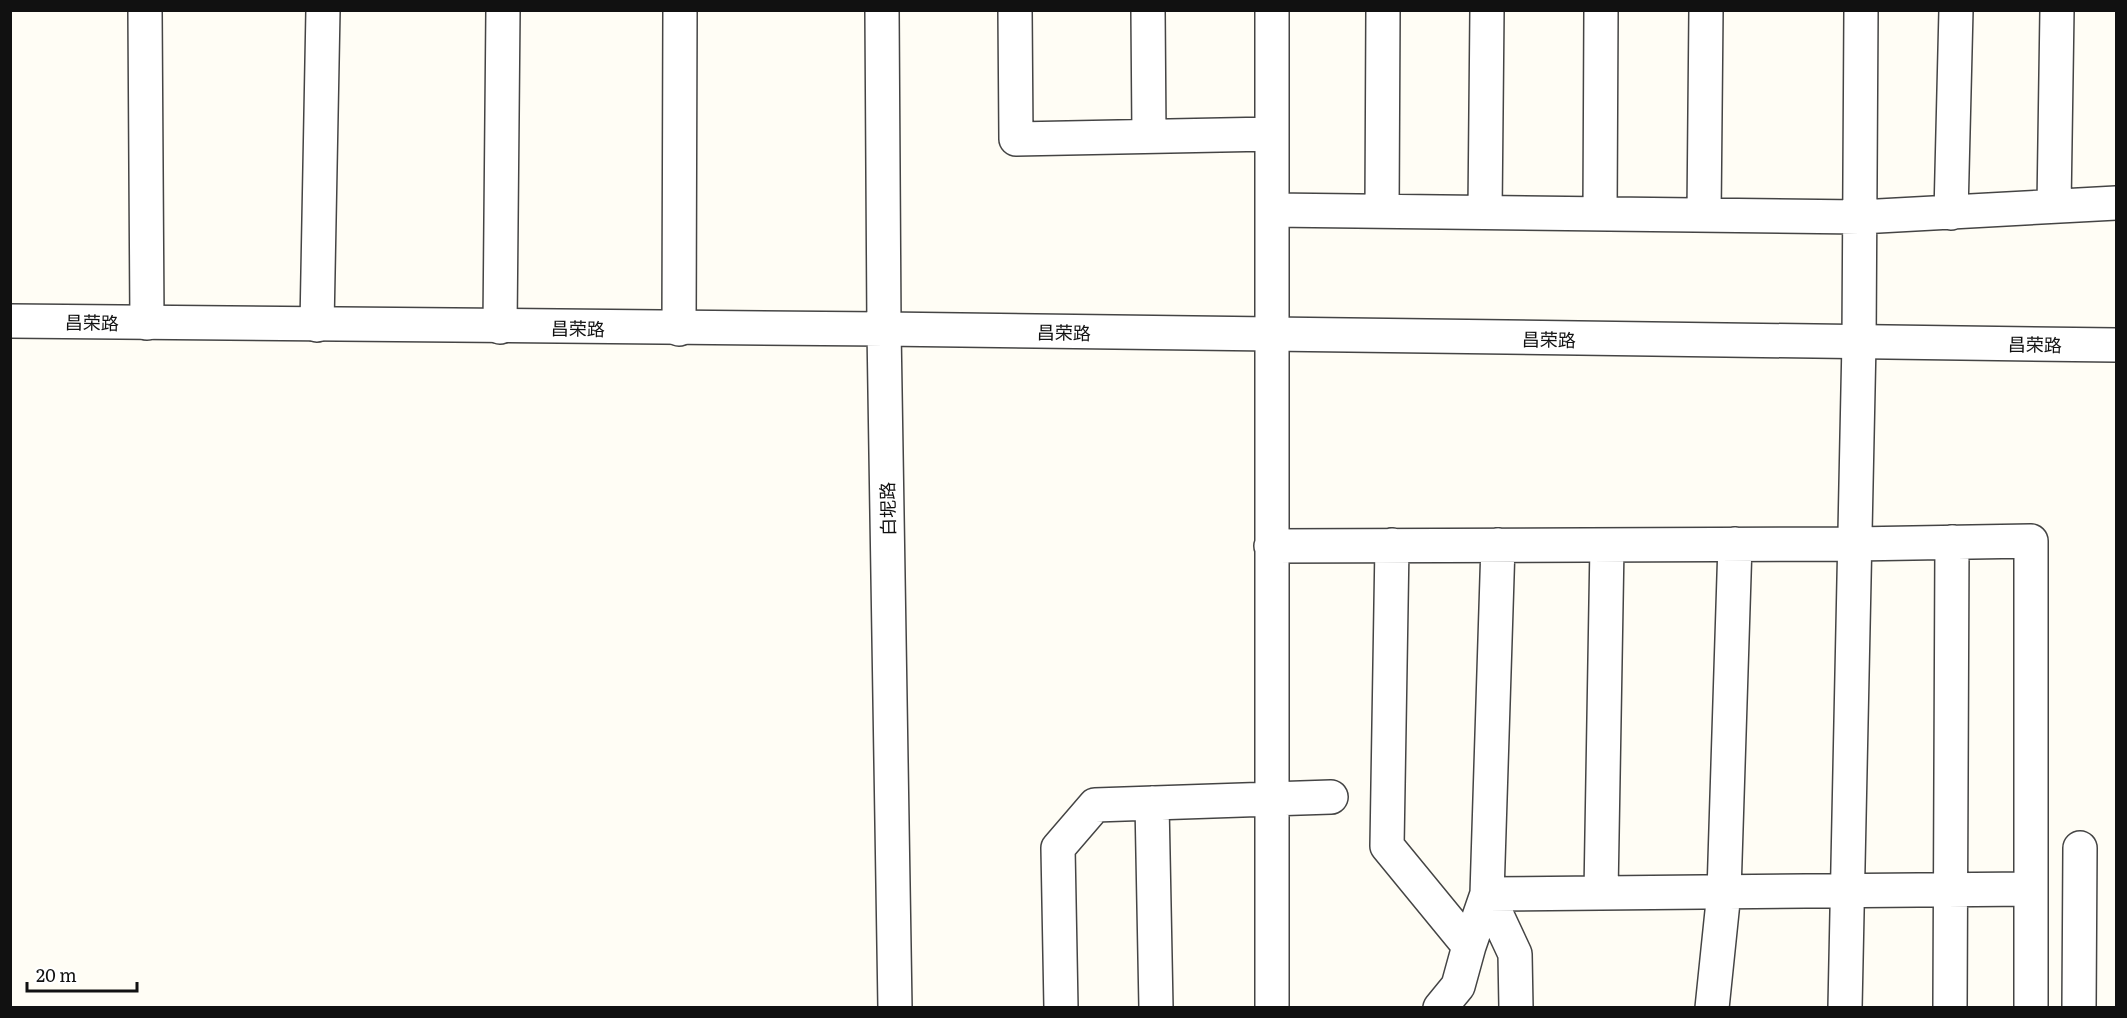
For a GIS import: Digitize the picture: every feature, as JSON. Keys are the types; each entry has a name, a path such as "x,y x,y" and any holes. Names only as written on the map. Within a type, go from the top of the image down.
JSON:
{"street":[{"path":"145,10 147,323"},
{"path":"317,325 323,10"},
{"path":"500,327 503,10"},
{"path":"679,329 680,10"},
{"name":"白坭路","path":"882,10 884,330 895,1008"},
{"path":"1015,10 1016,139 1272,134"},
{"path":"1148,10 1149,136"},
{"path":"1272,10 1272,1008"},
{"path":"1382,211 1383,10"},
{"path":"1485,212 1487,10"},
{"path":"1600,214 1601,10"},
{"path":"1704,215 1706,10"},
{"path":"1845,1008 1859,342 1861,10"},
{"path":"1951,213 1956,10"},
{"path":"2054,206 2057,10"},
{"path":"1272,210 1860,217 2116,203"},
{"name":"昌荣路","path":"10,321 2116,345"},
{"path":"1271,546 1854,544 2031,541 2031,1008"},
{"path":"1950,1008 1952,542"},
{"path":"1712,1008 1724,891 1735,544"},
{"path":"1392,545 1387,846 1469,946"},
{"path":"1440,1008 1458,986 1487,894 1498,545"},
{"path":"1601,893 1607,545"},
{"path":"1061,1008 1058,848 1095,805 1331,797"},
{"path":"1152,803 1156,1008"},
{"path":"2079,1008 2080,848"},
{"path":"1487,894 2031,889"},
{"path":"1487,894 1515,954 1516,1008"}]}
